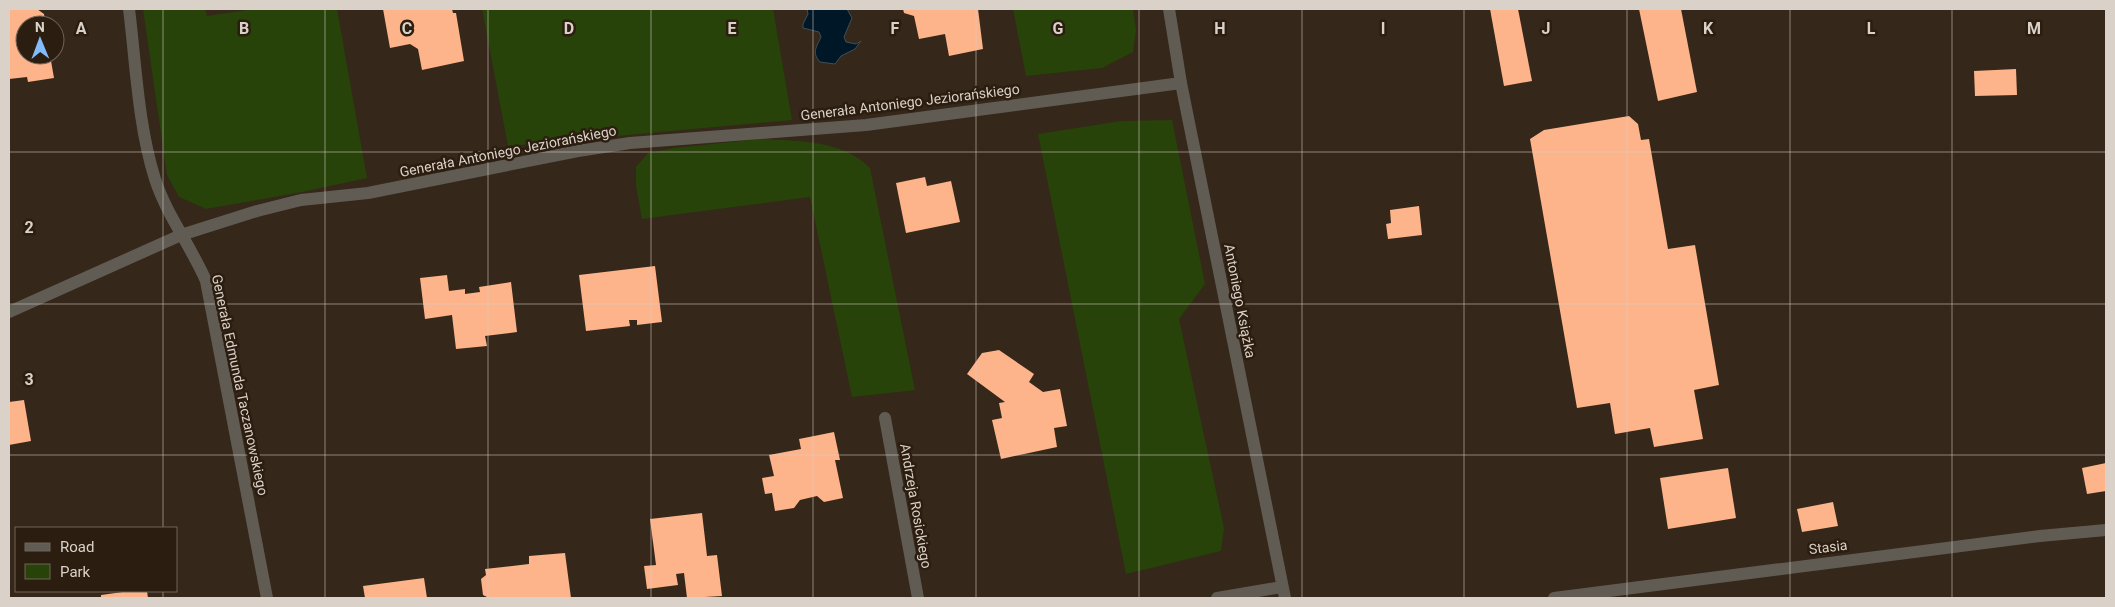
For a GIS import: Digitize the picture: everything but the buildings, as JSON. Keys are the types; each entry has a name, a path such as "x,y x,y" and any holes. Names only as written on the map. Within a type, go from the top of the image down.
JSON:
{"street":[{"name":"Generała Edmunda Taczanowskiego","path":"129,9 149,153 166,207 181,235 195,255 206,281 267,598"},
{"name":"Antoniego Książka","path":"1169,9 1181,83 1283,593"},
{"name":"Generała Antoniego Jeziorańskiego","path":"9,312 181,235 257,211 301,200 368,193 578,151 630,144 866,125 1181,83"},
{"name":"Andrzeja Rosickiego","path":"885,418 918,598"},
{"name":"Stasia","path":"1554,598 2020,538 2106,530"},
{"path":"1217,598 1283,593"}],"green space":[{"path":"143,9 205,9 207,16 254,9 337,9 367,178 206,209 179,197 167,175"},
{"path":"482,9 773,9 792,120 508,146"},
{"path":"1013,9 1133,9 1136,30 1133,52 1102,68 1026,76"},
{"path":"1172,120 1205,284 1179,319 1224,528 1221,551 1126,574 1038,134 1121,121"},
{"path":"760,139 804,142 833,147 847,152 870,168 915,390 852,397 810,197 642,219 636,186 636,167 648,153 674,148"}],"water":[{"path":"807,9 847,9 852,18 844,37 846,42 856,44 861,41 855,49 841,56 835,64 820,62 815,52 821,37 819,32 803,28 808,14"}]}
